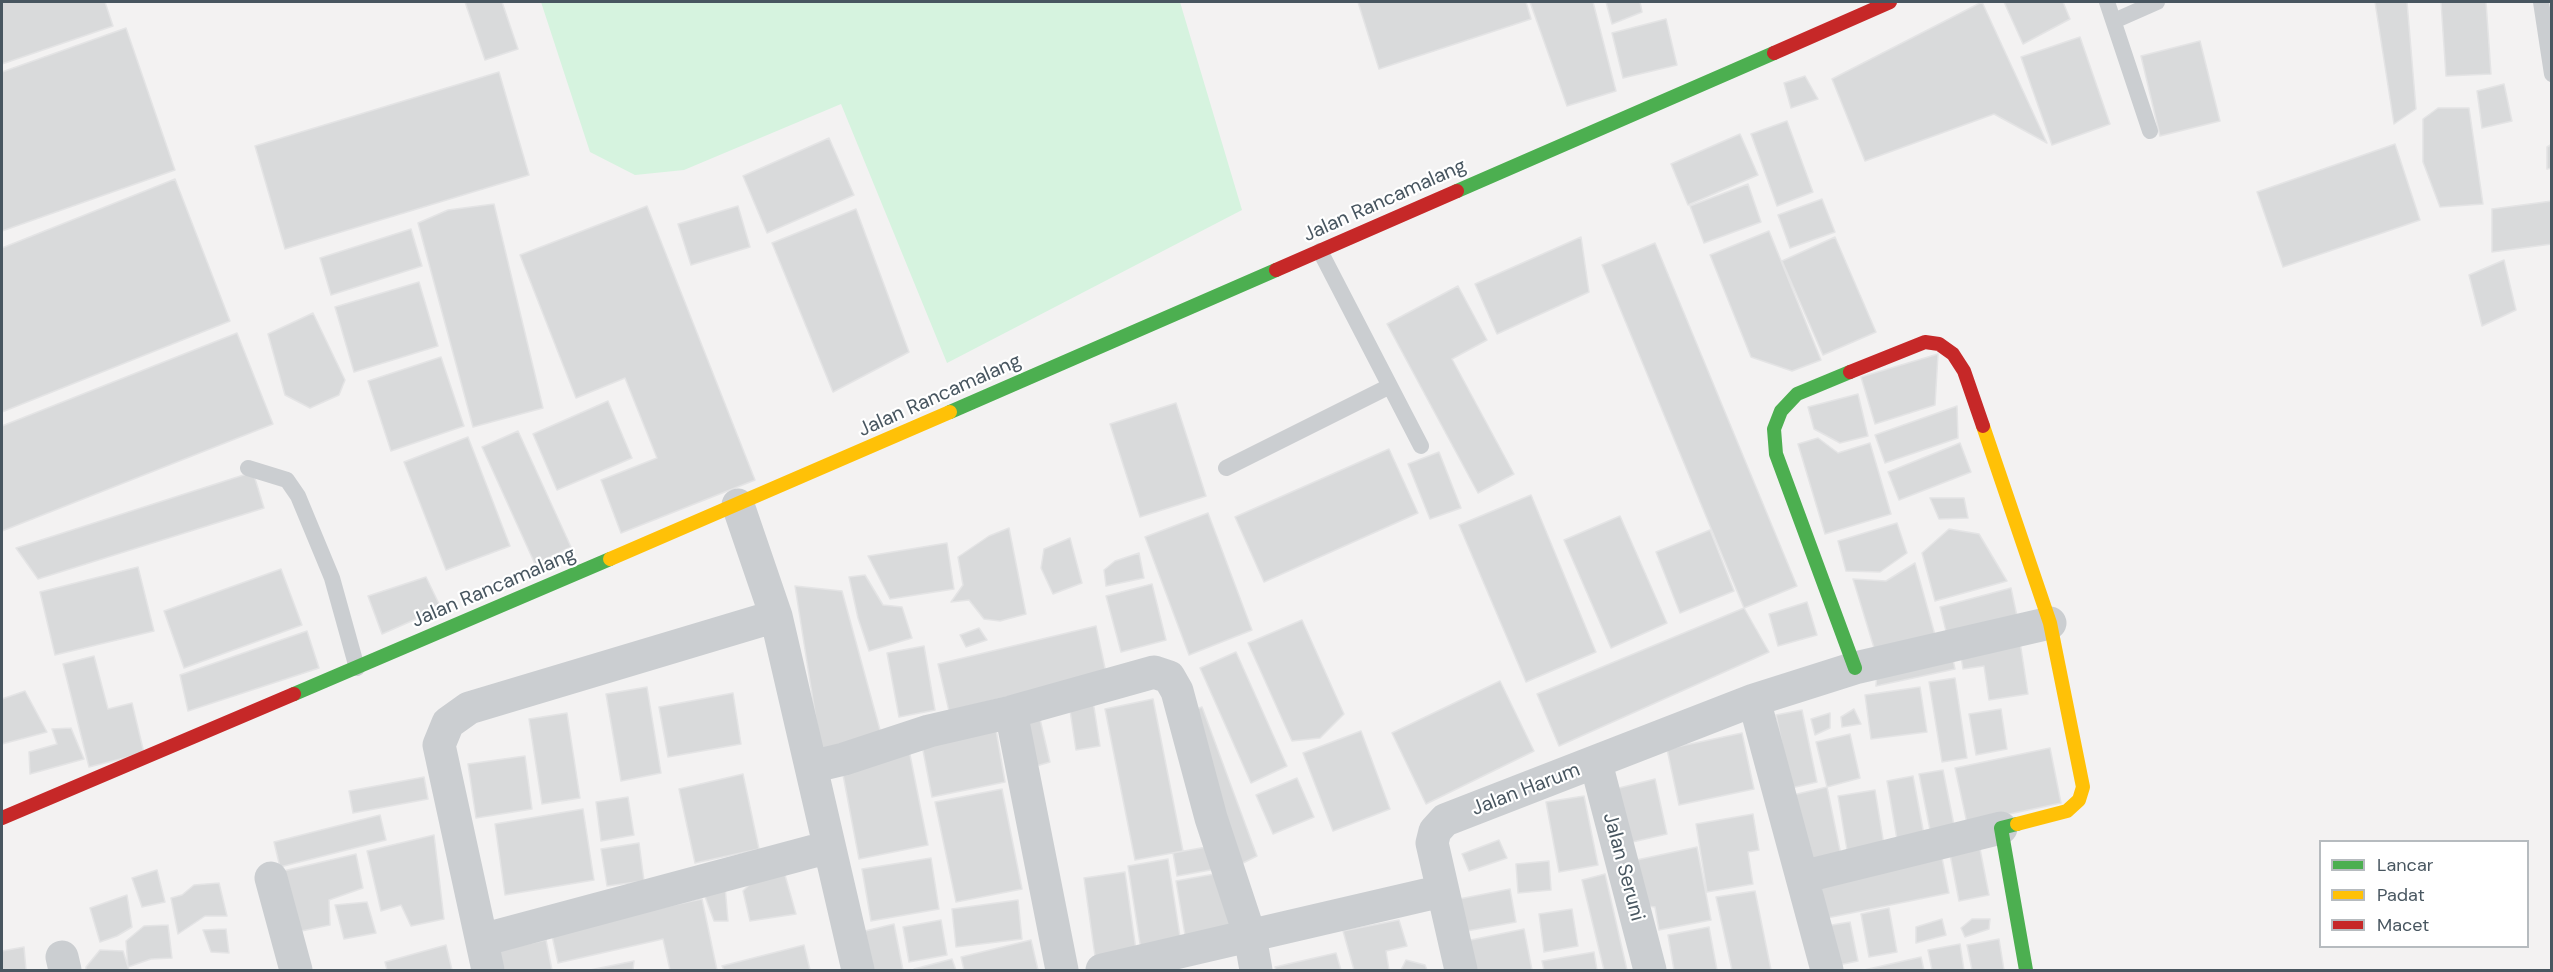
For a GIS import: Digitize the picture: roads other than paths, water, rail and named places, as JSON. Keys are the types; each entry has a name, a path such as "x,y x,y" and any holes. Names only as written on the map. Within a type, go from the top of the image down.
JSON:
{"street":[{"name":"Jalan Rancamalang","path":"2,818 738,505 1890,2"},
{"path":"1802,876 2067,811 2079,800 2083,787 2050,623 1964,371 1953,354 1939,344 1925,342 1797,394 1781,411 1774,429 1776,454 1855,668"},
{"path":"738,505 776,616 858,970"},
{"path":"776,616 469,708 448,723 439,745 485,955 829,847"},
{"name":"Jalan Harum","path":"1461,970 1432,843 1435,831 1445,820 1596,764 1754,700 1855,668 2050,623"},
{"path":"811,767 844,759 928,731 1011,712 1154,672 1170,677 1177,691 1211,818 1250,936 1256,970"},
{"path":"1754,700 1827,970"},
{"path":"1011,712 1062,970"},
{"name":"Jalan Seruni","path":"1596,764 1650,970"},
{"path":"2001,828 2026,970"},
{"path":"271,878 296,970"},
{"path":"1102,970 1442,891"}],"lane":[{"path":"2107,2 2150,131"},
{"path":"2114,21 2157,2"},
{"path":"2541,2 2552,74"},
{"path":"1320,251 1421,446"},
{"path":"1226,468 1390,386"},
{"path":"248,468 287,480 298,495 332,578 357,668"}]}
